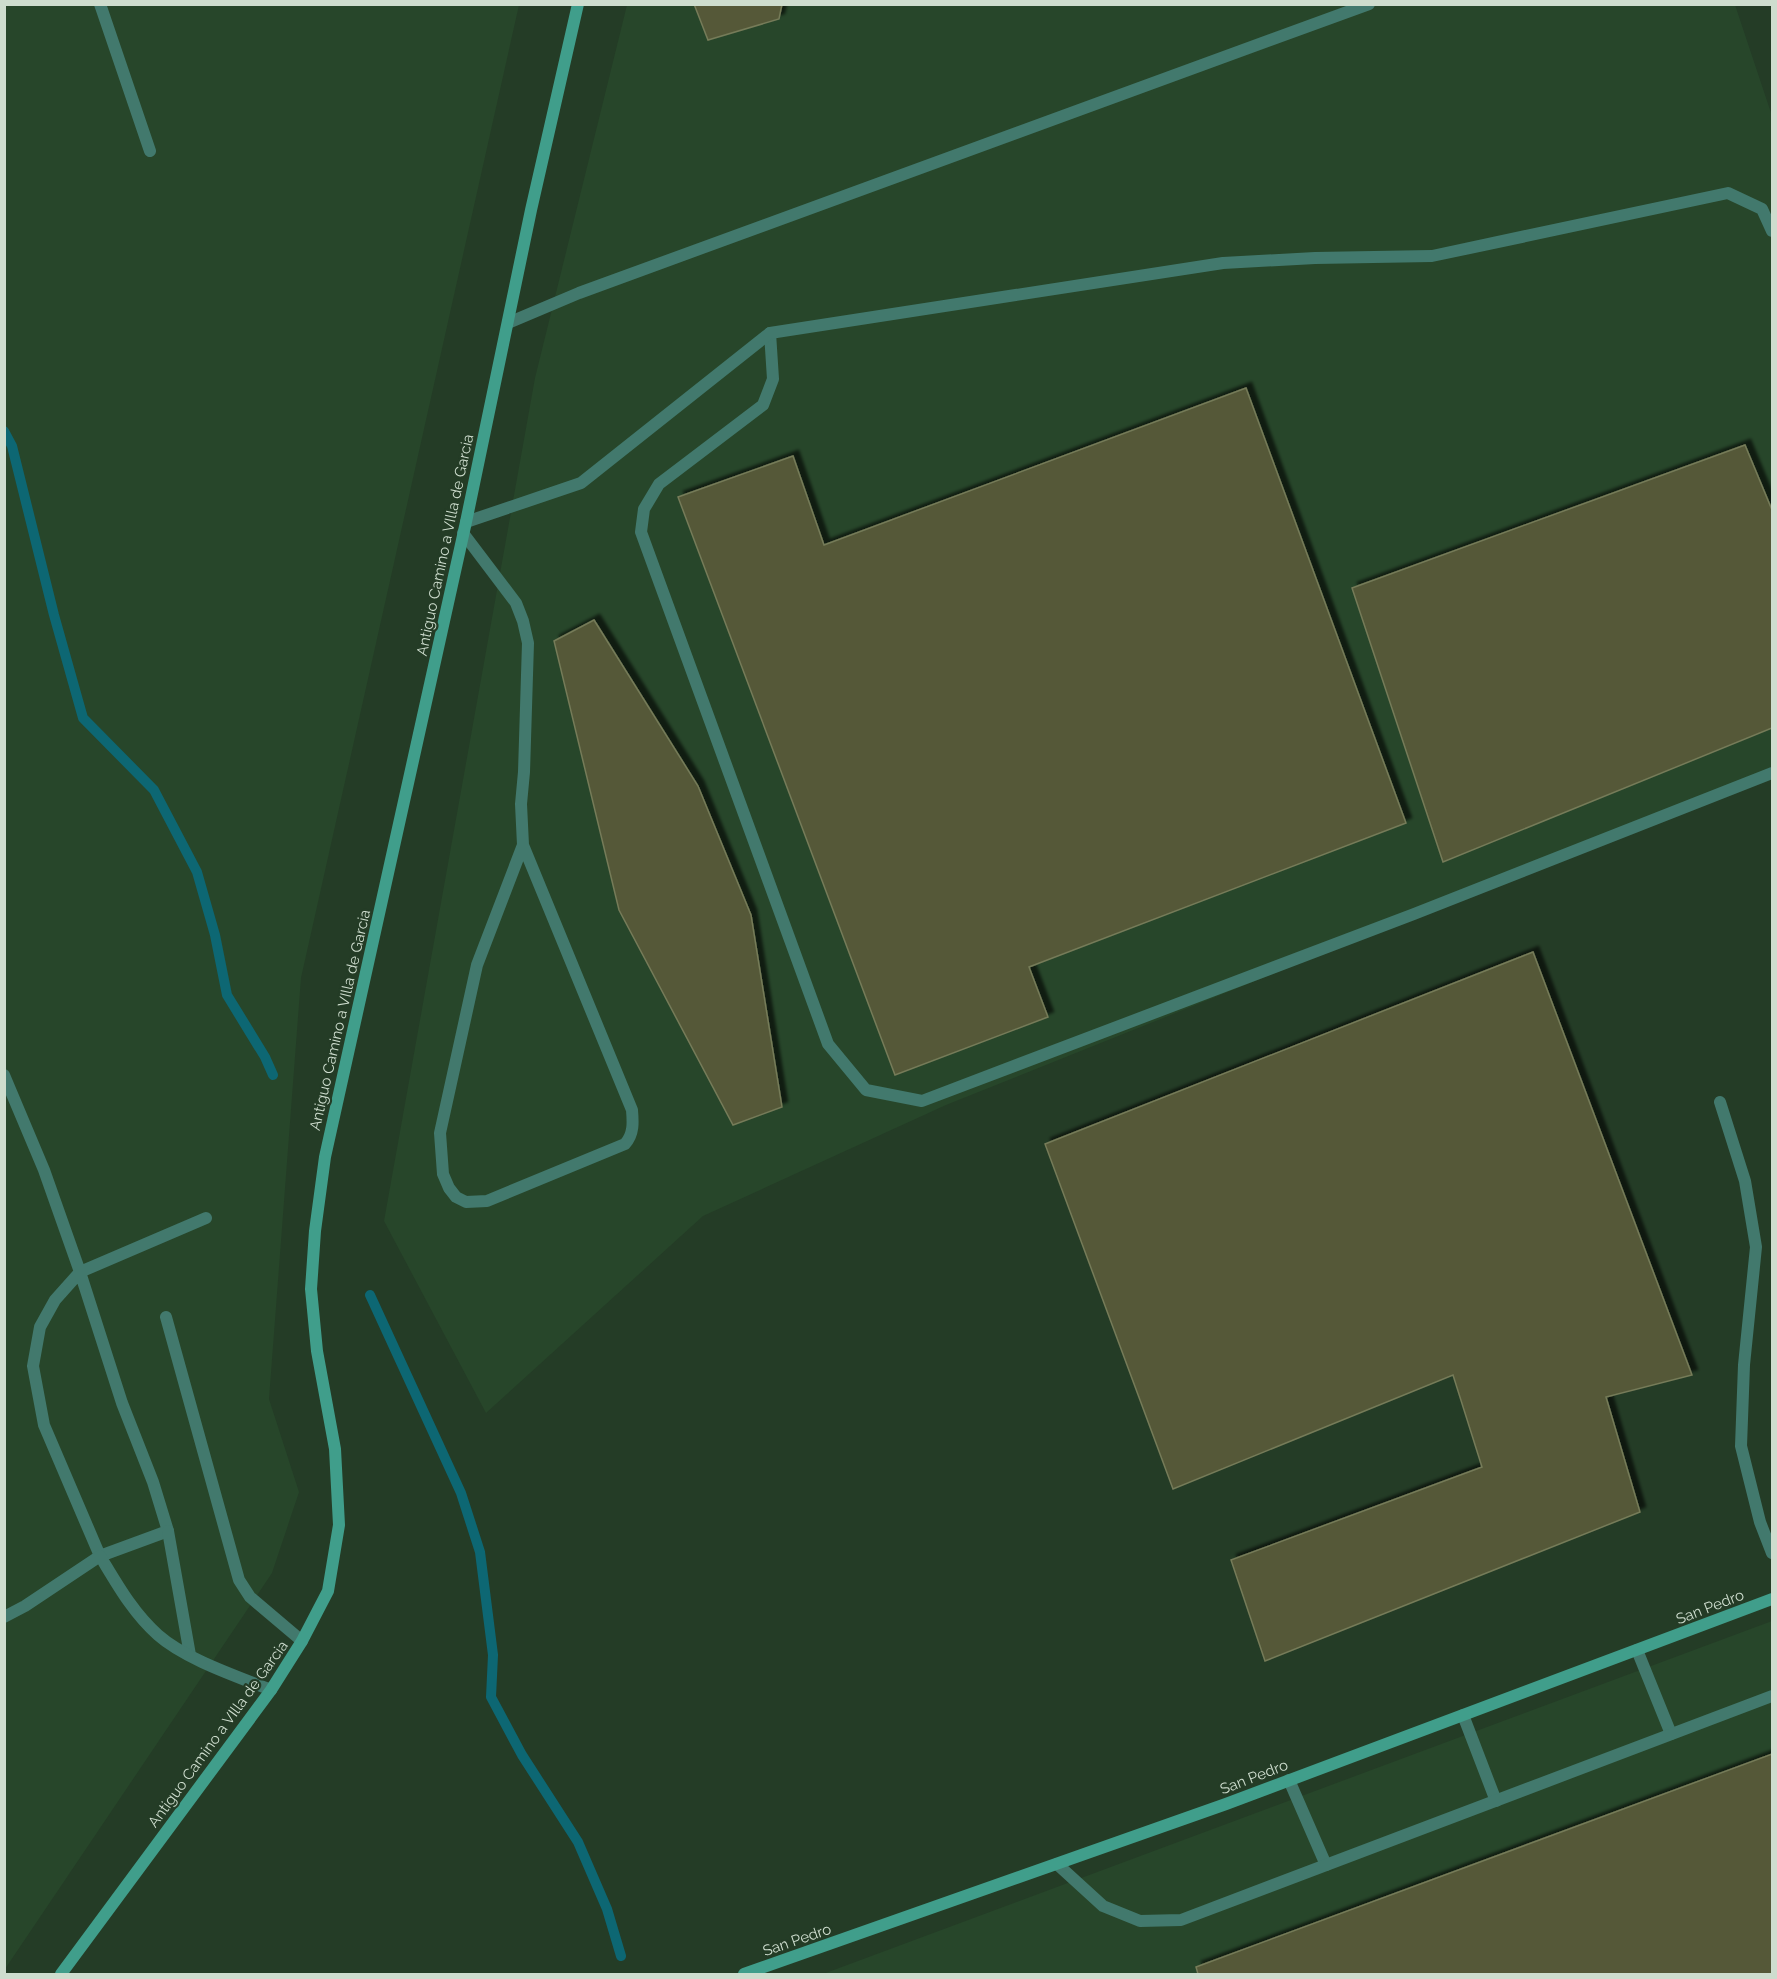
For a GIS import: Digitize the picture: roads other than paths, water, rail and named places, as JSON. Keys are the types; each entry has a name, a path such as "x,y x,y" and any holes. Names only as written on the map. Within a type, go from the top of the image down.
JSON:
{"street":[{"name":"Antiguo Camino a VIlla de Garcia","path":"61,1974 271,1690 302,1641 328,1591 339,1525 335,1449 317,1351 311,1289 315,1231 325,1156 465,527 578,4"},
{"name":"San Pedro","path":"744,1974 1289,1780 1773,1599"}],"lane":[{"path":"100,4 150,151"},
{"path":"508,323 589,290 1369,4"},
{"path":"523,845 477,964 440,1133 443,1174 456,1197 466,1202 487,1201 625,1144 632,1131 632,1110 523,845 520,804 524,772 528,643 516,603 465,527 580,483 770,333 1223,263 1316,258 1432,256 1728,194 1762,208 1773,231"},
{"path":"770,333 773,379 764,405 659,484 644,509 641,532 828,1044 866,1090 921,1101 1414,914 1773,772"},
{"path":"4,1075 44,1170 122,1402 153,1482 168,1531 190,1655"},
{"path":"1720,1102 1745,1181 1756,1247 1744,1365 1741,1446 1746,1472 1768,1527 1773,1553"},
{"path":"206,1218 80,1272 55,1300 40,1327 33,1366 44,1425 100,1556 129,1604 159,1636 190,1655 271,1690"},
{"path":"166,1317 239,1580 250,1597 302,1641"},
{"path":"4,1617 25,1606 100,1556 168,1531"},
{"path":"1637,1650 1671,1734"},
{"path":"1057,1864 1104,1906 1140,1921 1181,1920 1773,1696"},
{"path":"1463,1715 1496,1801"},
{"path":"1289,1780 1326,1865"}],"waterway":[{"path":"4,431 12,446 54,615 83,718 154,790 197,872 215,935 227,995 265,1057 273,1075"},
{"path":"370,1295 461,1493 480,1552 493,1655 491,1697 522,1755 578,1842 607,1909 621,1956"}]}
